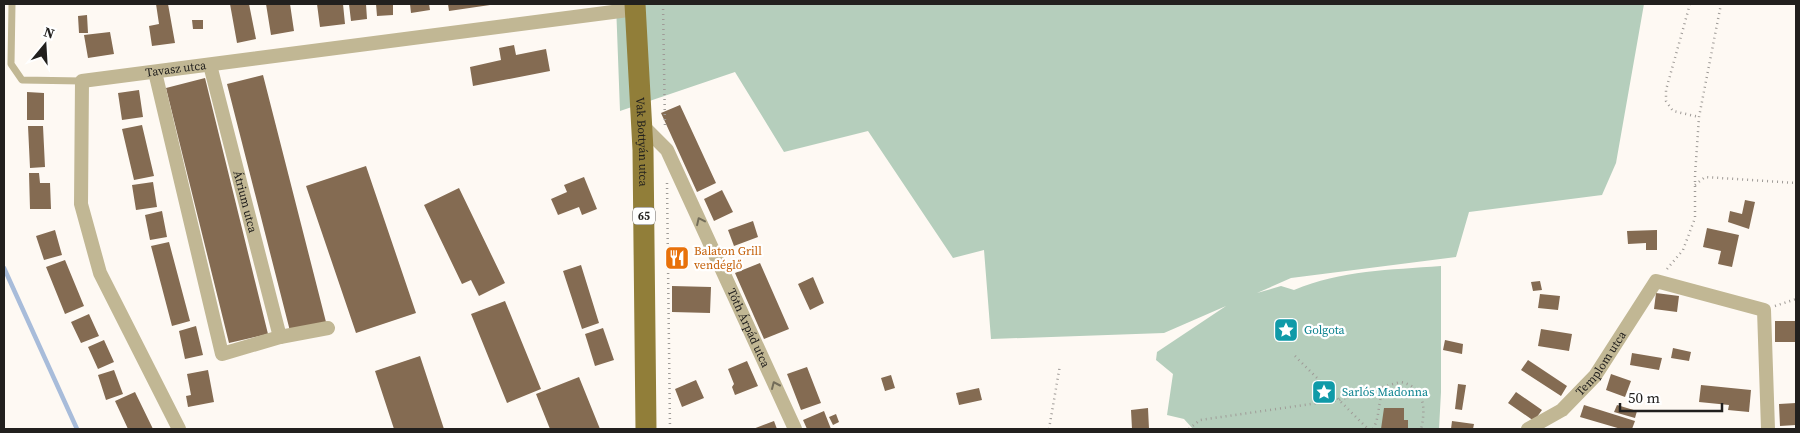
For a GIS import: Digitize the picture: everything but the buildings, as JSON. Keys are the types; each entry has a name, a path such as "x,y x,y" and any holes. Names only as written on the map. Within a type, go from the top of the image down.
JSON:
{"main road":[{"name":"Vak Bottyán utca","path":"635,6 642,125 646,429"}],"street":[{"name":"Tavasz utca","path":"82,81 635,6"},
{"name":"Átrium utca","path":"210,65 280,337"},
{"path":"155,72 222,354 280,337 328,328"},
{"path":"82,81 81,204 100,273 179,429"},
{"name":"Tóth Árpád utca","path":"642,125 667,150 795,429"},
{"path":"1656,281 1764,310 1768,429"},
{"name":"Templom utca","path":"1528,429 1562,410 1596,376 1656,281"}],"lane":[{"path":"12,4 11,64 22,80 82,81"}],"path":[{"path":"663,4 664,119 667,150"},
{"path":"1690,4 1666,90 1666,101 1673,111 1699,117"},
{"path":"1656,281 1683,250 1695,218 1699,117 1721,4"},
{"path":"1695,185 1705,177 1796,183"},
{"path":"667,180 670,429"},
{"path":"1764,310 1796,299"},
{"path":"1296,356 1368,429"},
{"path":"1049,429 1060,365"},
{"path":"1189,429 1200,420 1339,400 1400,382 1408,383 1423,400 1426,412 1421,429"},
{"path":"1373,429 1378,421 1380,396 1386,385"}],"green space":[{"path":"616,4 1644,4 1616,163 1602,195 1469,212 1456,257 1291,278 1257,293 1281,286 1294,290 1330,278 1366,272 1441,266 1441,392 1439,429 1193,429 1184,419 1167,415 1173,374 1156,360 1157,352 1226,306 1164,333 991,339 984,250 953,258 868,131 784,152 735,72 620,111"}],"waterway":[{"path":"4,268 77,429"}],"place":[{"name":"Balaton Grill vendéglő","path":"677,258"},
{"name":"Golgota","path":"1286,330"},
{"name":"Sarlós Madonna","path":"1324,392"}]}
